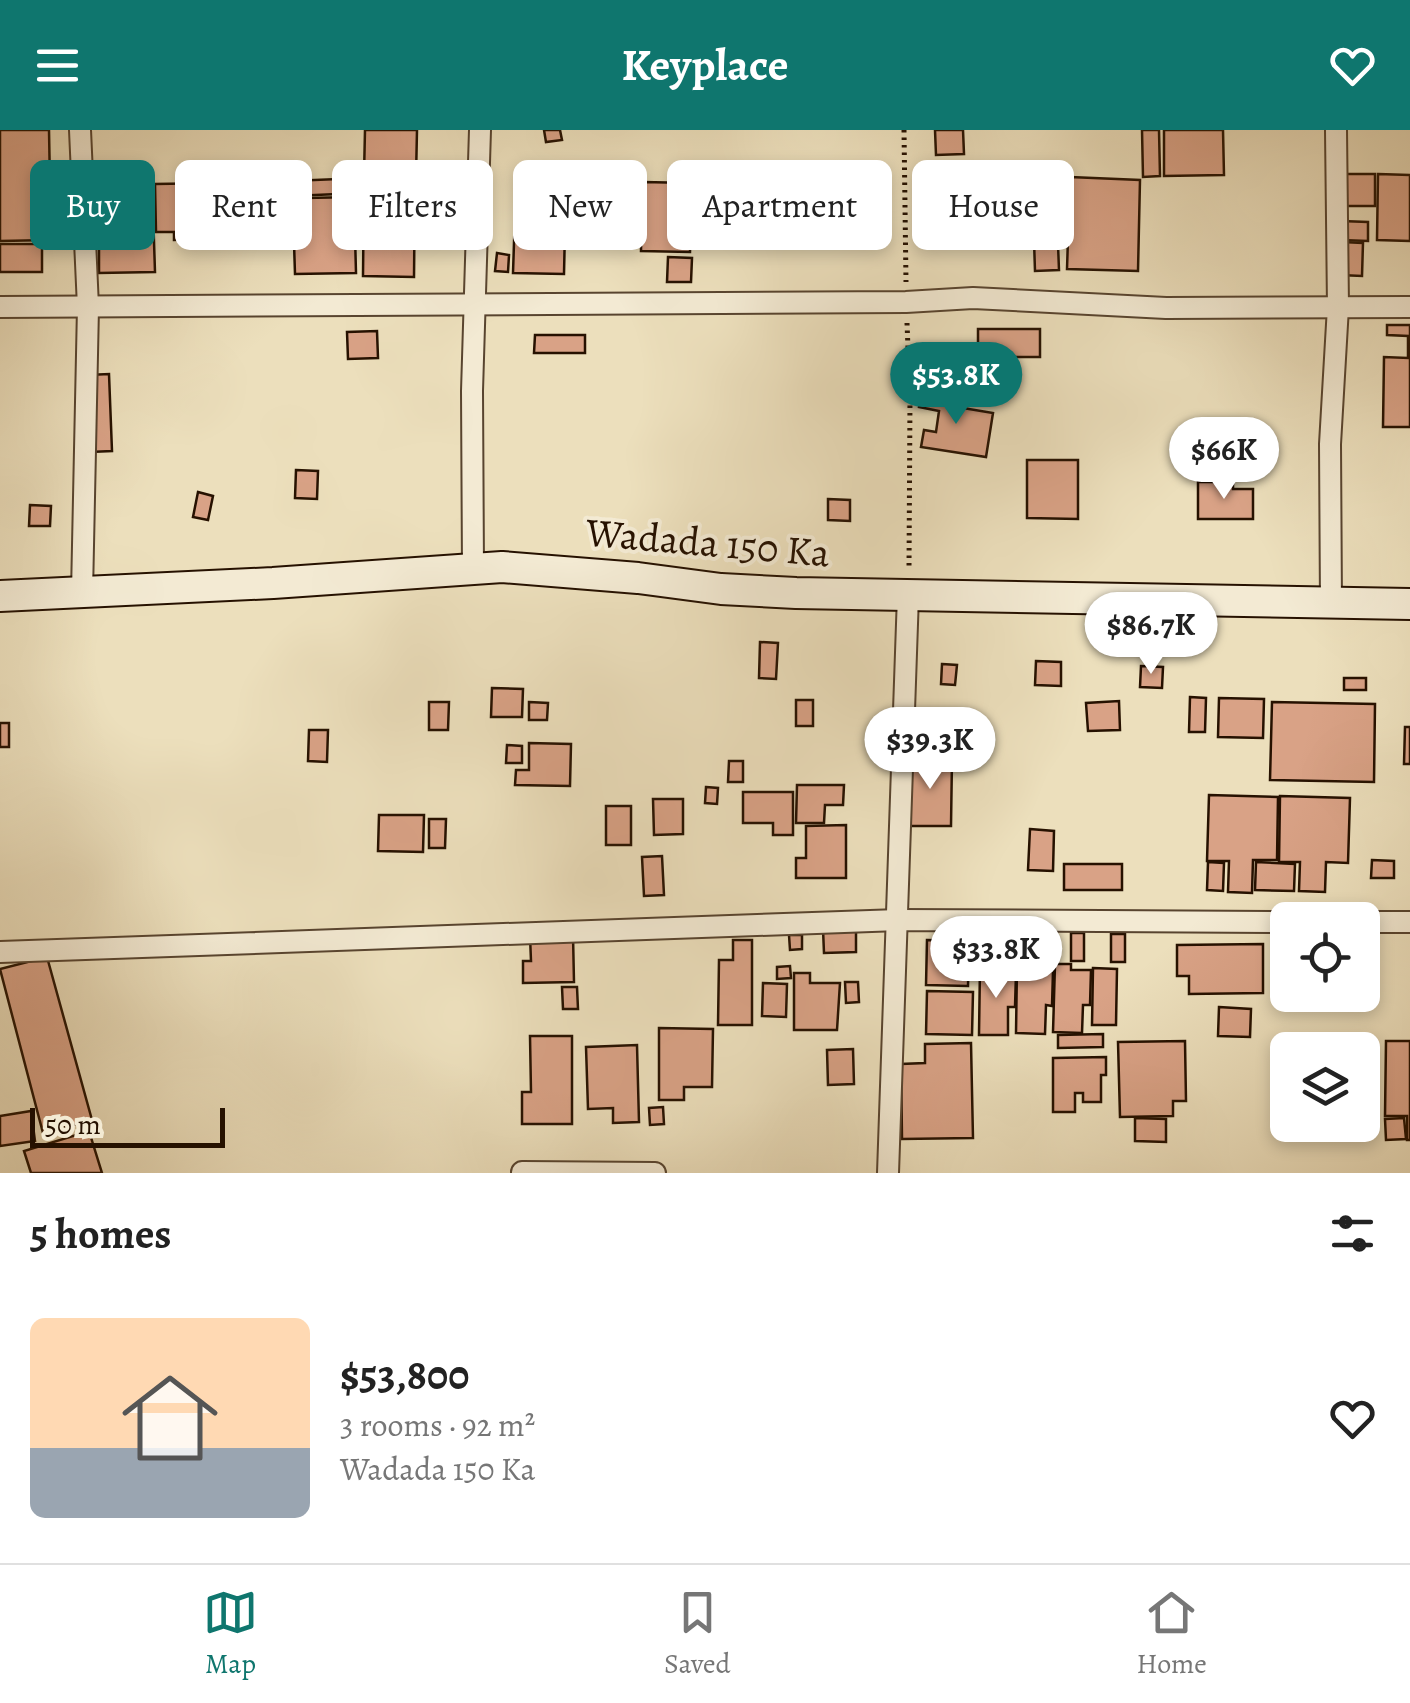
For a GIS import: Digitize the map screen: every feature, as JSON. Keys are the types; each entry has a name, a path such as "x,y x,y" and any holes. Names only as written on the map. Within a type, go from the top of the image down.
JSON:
{"street":[{"path":"80,130 88,307 82,593"},
{"path":"472,570 480,130"},
{"path":"1331,605 1330,444 1338,307 1336,130"},
{"path":"0,307 906,302 973,298 1166,308 1410,307"},
{"name":"Wadada 150 Ka","path":"0,596 531,567 721,589 1410,604"},
{"path":"888,1173 908,595"},
{"path":"0,952 898,920 1270,922"},
{"path":"1380,922 1410,922"},
{"path":"522,1172 655,1173"}],"path":[{"path":"904,130 910,398 908,595"}],"building":[{"path":"0,130 49,130 50,160 30,160 30,240 0,241"},
{"path":"365,130 417,130 416,160 364,160"},
{"path":"544,130 560,130 562,140 546,142"},
{"path":"935,130 963,130 964,154 936,155"},
{"path":"1142,130 1159,130 1160,176 1143,177"},
{"path":"1164,130 1223,130 1224,175 1164,176"},
{"path":"1341,174 1375,174 1375,206 1341,206"},
{"path":"1378,174 1410,175 1410,241 1377,240"},
{"path":"1074,177 1140,180 1138,271 1067,269 1068,250 1074,250"},
{"path":"332,179 332,194 312,195 312,180"},
{"path":"647,182 667,182 667,250 690,252 641,251 647,250"},
{"path":"155,184 175,184 175,240 174,232 156,232"},
{"path":"332,197 332,250 355,250 356,273 295,274 294,250 312,250 312,198"},
{"path":"1341,221 1368,222 1368,241 1341,240"},
{"path":"1342,242 1363,243 1362,276 1340,275"},
{"path":"0,244 30,244 30,250 42,250 42,272 0,272"},
{"path":"99,250 154,250 155,272 99,273"},
{"path":"363,250 414,250 414,277 363,276"},
{"path":"514,250 565,250 564,274 513,273"},
{"path":"1034,250 1058,250 1059,270 1035,271"},
{"path":"497,253 509,255 508,272 495,271"},
{"path":"668,257 692,258 691,282 667,282"},
{"path":"1387,325 1410,325 1410,427 1383,427 1384,357 1408,358 1408,336 1387,335"},
{"path":"978,329 1040,329 1040,357 978,357"},
{"path":"377,331 378,358 348,359 347,332"},
{"path":"535,335 585,335 585,353 534,353"},
{"path":"109,374 112,451 90,452 88,375"},
{"path":"922,386 942,390 939,404 993,413 986,457 921,447 924,430 936,432 939,411 919,407"},
{"path":"1201,431 1235,432 1234,478 1199,477"},
{"path":"1027,460 1078,460 1078,519 1027,518"},
{"path":"296,470 318,471 317,499 295,498"},
{"path":"1198,482 1233,482 1233,489 1253,489 1253,519 1198,519"},
{"path":"198,492 213,496 208,520 193,517"},
{"path":"828,499 850,500 850,521 828,520"},
{"path":"30,505 51,506 50,526 29,526"},
{"path":"760,642 778,643 776,679 759,678"},
{"path":"1036,661 1061,662 1061,686 1035,685"},
{"path":"942,664 957,665 955,685 941,684"},
{"path":"1141,666 1163,667 1162,688 1140,687"},
{"path":"1344,678 1366,678 1366,690 1344,690"},
{"path":"492,688 523,689 522,717 491,717"},
{"path":"1190,697 1206,698 1205,732 1189,732"},
{"path":"1219,698 1264,699 1263,738 1218,737"},
{"path":"796,700 813,700 813,726 796,726"},
{"path":"1119,701 1120,730 1088,731 1086,703"},
{"path":"429,702 449,702 448,730 429,730"},
{"path":"529,702 548,703 547,720 529,720"},
{"path":"1272,702 1375,704 1374,782 1270,780"},
{"path":"0,723 9,723 9,747 0,747"},
{"path":"1405,727 1410,727 1410,764 1404,764"},
{"path":"309,730 328,730 327,762 308,761"},
{"path":"529,743 571,744 570,786 515,785 516,770 529,770"},
{"path":"507,745 522,746 522,763 506,763"},
{"path":"910,759 952,759 951,826 909,826"},
{"path":"729,761 743,761 743,782 728,782"},
{"path":"797,785 844,785 843,805 825,805 824,823 796,823"},
{"path":"706,787 718,788 717,804 705,803"},
{"path":"743,792 793,792 793,835 773,835 773,823 743,823"},
{"path":"1209,795 1278,797 1277,860 1253,860 1252,893 1228,892 1229,861 1207,861"},
{"path":"1280,796 1350,798 1348,863 1326,862 1325,892 1299,891 1300,862 1279,862"},
{"path":"653,799 683,799 683,834 654,835"},
{"path":"606,806 631,806 631,845 606,845"},
{"path":"379,815 424,815 423,852 378,851"},
{"path":"429,819 446,819 445,848 429,848"},
{"path":"846,825 846,878 796,878 796,858 806,858 806,826"},
{"path":"1030,829 1054,831 1053,871 1028,870"},
{"path":"662,856 664,895 644,896 642,857"},
{"path":"1372,860 1394,861 1394,878 1371,878"},
{"path":"1208,862 1224,863 1223,891 1207,890"},
{"path":"1256,862 1295,864 1294,891 1255,890"},
{"path":"1064,864 1122,864 1122,890 1064,890"},
{"path":"856,928 856,952 824,953 823,929"},
{"path":"1036,932 1050,932 1050,960 1036,960"},
{"path":"1071,933 1084,933 1084,961 1071,961"},
{"path":"1000,934 1013,934 1013,962 1000,962"},
{"path":"1111,934 1125,934 1125,962 1111,962"},
{"path":"573,935 574,982 523,983 523,961 531,961 530,936"},
{"path":"789,935 802,935 802,949 790,950"},
{"path":"733,940 752,940 752,1025 718,1025 719,960 733,960"},
{"path":"927,940 969,941 968,986 926,985"},
{"path":"1263,944 1263,993 1189,994 1189,976 1177,976 1177,945"},
{"path":"47,957 92,1120 43,1133 0,969"},
{"path":"1055,964 1071,964 1071,970 1091,970 1090,1005 1083,1005 1082,1033 1053,1032"},
{"path":"1017,965 1053,971 1052,1006 1046,1005 1045,1034 1016,1033"},
{"path":"790,966 791,978 777,979 777,967"},
{"path":"980,966 1016,973 1015,1007 1008,1007 1008,1035 979,1035"},
{"path":"1093,968 1117,969 1116,1025 1092,1025"},
{"path":"794,973 810,973 810,983 840,983 837,1030 794,1030"},
{"path":"845,982 858,982 859,1002 846,1003"},
{"path":"763,983 787,984 786,1017 762,1016"},
{"path":"562,987 577,987 578,1009 563,1009"},
{"path":"927,991 973,992 972,1035 926,1034"},
{"path":"1219,1007 1251,1009 1250,1037 1218,1036"},
{"path":"659,1028 713,1029 712,1087 684,1087 684,1100 659,1100"},
{"path":"1103,1034 1103,1047 1058,1048 1058,1035"},
{"path":"530,1036 572,1036 572,1124 522,1124 522,1092 531,1092"},
{"path":"1185,1041 1186,1101 1173,1101 1173,1116 1120,1117 1118,1042"},
{"path":"1386,1041 1410,1041 1410,1140 1407,1116 1385,1116"},
{"path":"971,1043 973,1138 902,1139 901,1064 925,1063 925,1044"},
{"path":"637,1045 639,1122 613,1123 613,1108 588,1109 586,1047"},
{"path":"853,1049 854,1084 828,1085 827,1050"},
{"path":"1106,1057 1101,1102 1083,1102 1083,1093 1075,1093 1075,1112 1053,1112 1053,1058"},
{"path":"663,1107 664,1124 650,1125 649,1108"},
{"path":"31,1111 35,1141 0,1146 0,1116"},
{"path":"1135,1118 1166,1119 1166,1142 1135,1141"},
{"path":"1404,1118 1406,1139 1386,1140 1385,1119"},
{"path":"89,1131 102,1173 31,1173 24,1151"}]}
